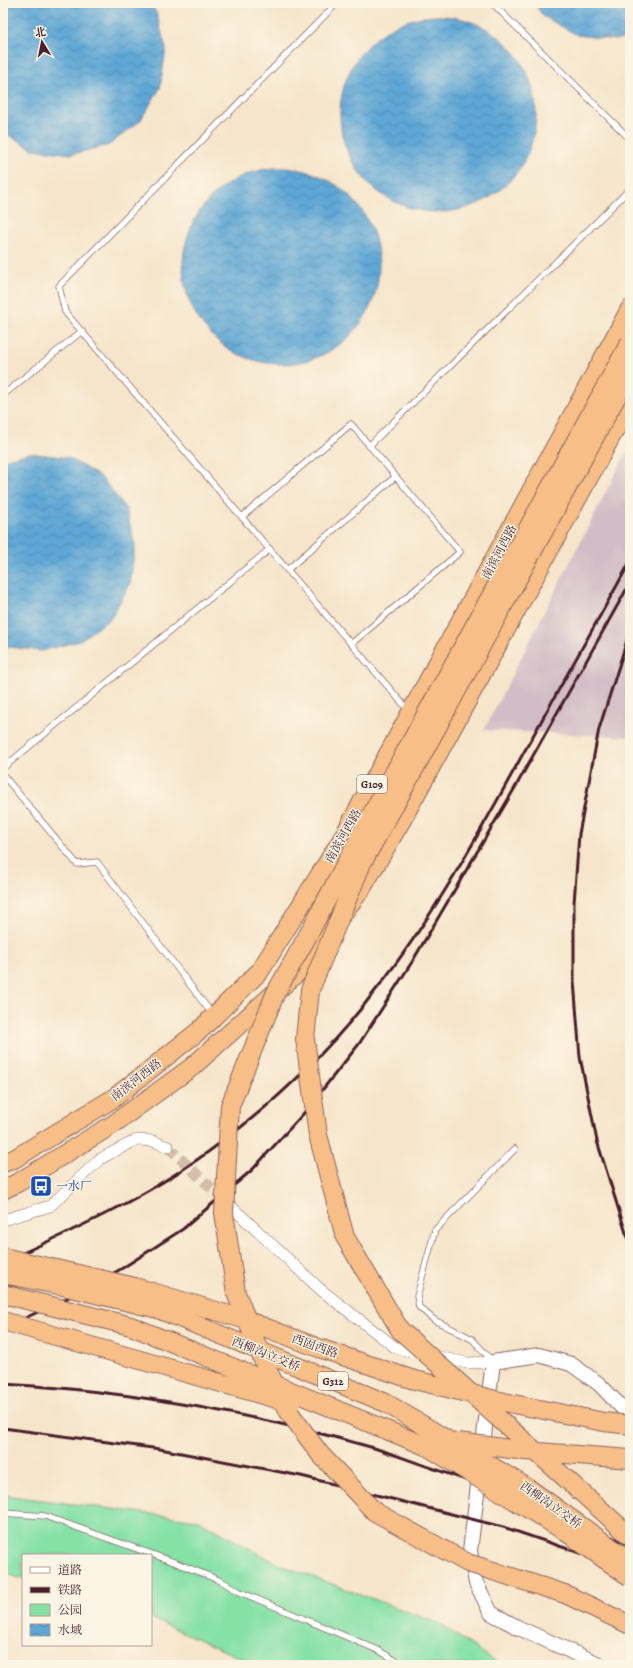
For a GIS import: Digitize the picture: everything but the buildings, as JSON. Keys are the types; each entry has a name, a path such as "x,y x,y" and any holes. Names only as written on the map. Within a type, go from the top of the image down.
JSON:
{"highway":[{"name":"南滨河西路","path":"3,1163 14,1159 114,1098 200,1030 260,971 342,839 630,309"},
{"path":"630,342 384,791 276,992 230,1106 224,1213 236,1293 265,1365 289,1412 320,1454 375,1512 468,1562 565,1594 630,1626"},
{"path":"630,372 362,862 310,990 305,1039 318,1136 345,1237 400,1330 630,1536"},
{"name":"南滨河西路","path":"3,1190 26,1178 112,1125 192,1067 299,972 362,888 404,818 630,402"},
{"name":"西固西路","path":"3,1257 142,1289 243,1319 319,1348 418,1381 504,1402 604,1422 630,1425"},
{"name":"西柳沟立交桥","path":"3,1274 63,1286 158,1309 386,1403 528,1488 630,1561"},
{"name":"西柳沟立交桥","path":"3,1294 131,1326 428,1447 566,1532 630,1577"},
{"path":"3,1321 320,1411 437,1438 525,1451 630,1459"}],"street":[{"path":"3,1220 50,1206 100,1159 136,1140 153,1141 168,1147"},
{"path":"223,1199 321,1290 396,1348 467,1363 493,1362 539,1356 571,1364 599,1384 630,1416"},
{"path":"493,1362 470,1551 476,1583 491,1613 519,1628 602,1665"}],"lane":[{"path":"338,3 59,286 65,312 411,714"},
{"path":"492,3 630,139"},
{"path":"369,446 630,189"},
{"path":"3,395 82,332"},
{"path":"242,517 350,424 460,552 351,644"},
{"path":"287,570 395,477"},
{"path":"3,768 270,549"},
{"path":"3,775 77,864 97,862 214,1016"},
{"path":"493,1362 472,1338 434,1320 419,1307 417,1296 436,1230 515,1149"},
{"path":"3,1513 45,1516 152,1554"},
{"path":"152,1554 221,1581 240,1592 378,1650 403,1665"}],"shaded area":[{"path":"630,445 630,737 484,730"}],"green space":[{"path":"3,1495 198,1520 278,1564 438,1623 501,1665 256,1665 152,1618 152,1554 22,1554 22,1579 3,1573"}],"water":[{"path":"3,3 149,3 156,12 166,49 160,88 140,121 109,145 72,154 33,149 3,132"},
{"path":"534,3 630,3 630,37 615,40 577,35 543,16"},
{"path":"428,16 448,16 476,23 493,32 508,44 520,59 529,76 536,104 536,124 529,152 520,169 508,184 493,196 476,205 448,212 428,212 400,205 383,196 368,184 356,169 347,152 340,124 340,104 347,76 356,59 368,44 383,32 400,23"},
{"path":"271,168 291,168 319,175 336,184 351,196 363,211 372,228 379,256 379,276 372,304 363,321 351,336 336,348 319,357 291,364 271,364 243,357 226,348 211,336 199,321 190,304 183,276 183,256 190,228 199,211 211,196 226,184 243,175"},
{"path":"30,453 69,458 102,478 126,509 135,546 130,584 111,618 79,641 42,651 3,646 3,460"}],"tunnel":[{"path":"168,1147 223,1199"}],"railway":[{"path":"3,1262 56,1238 134,1199 184,1169 231,1135 254,1116 298,1078 338,1036 396,963 436,905 490,814 630,562"},
{"path":"3,1328 60,1302 121,1269 183,1229 253,1169 303,1114 359,1044 412,962 516,786 630,583"},
{"path":"630,631 599,729 579,834 574,903 574,981 580,1057 597,1141 630,1242"},
{"path":"3,1384 95,1392 186,1405 232,1413 322,1434 375,1448 457,1477 581,1524 630,1545"},
{"path":"3,1428 160,1449 301,1476 503,1527 630,1570"}],"place":[{"name":"一水厂","path":"41,1186"}]}
